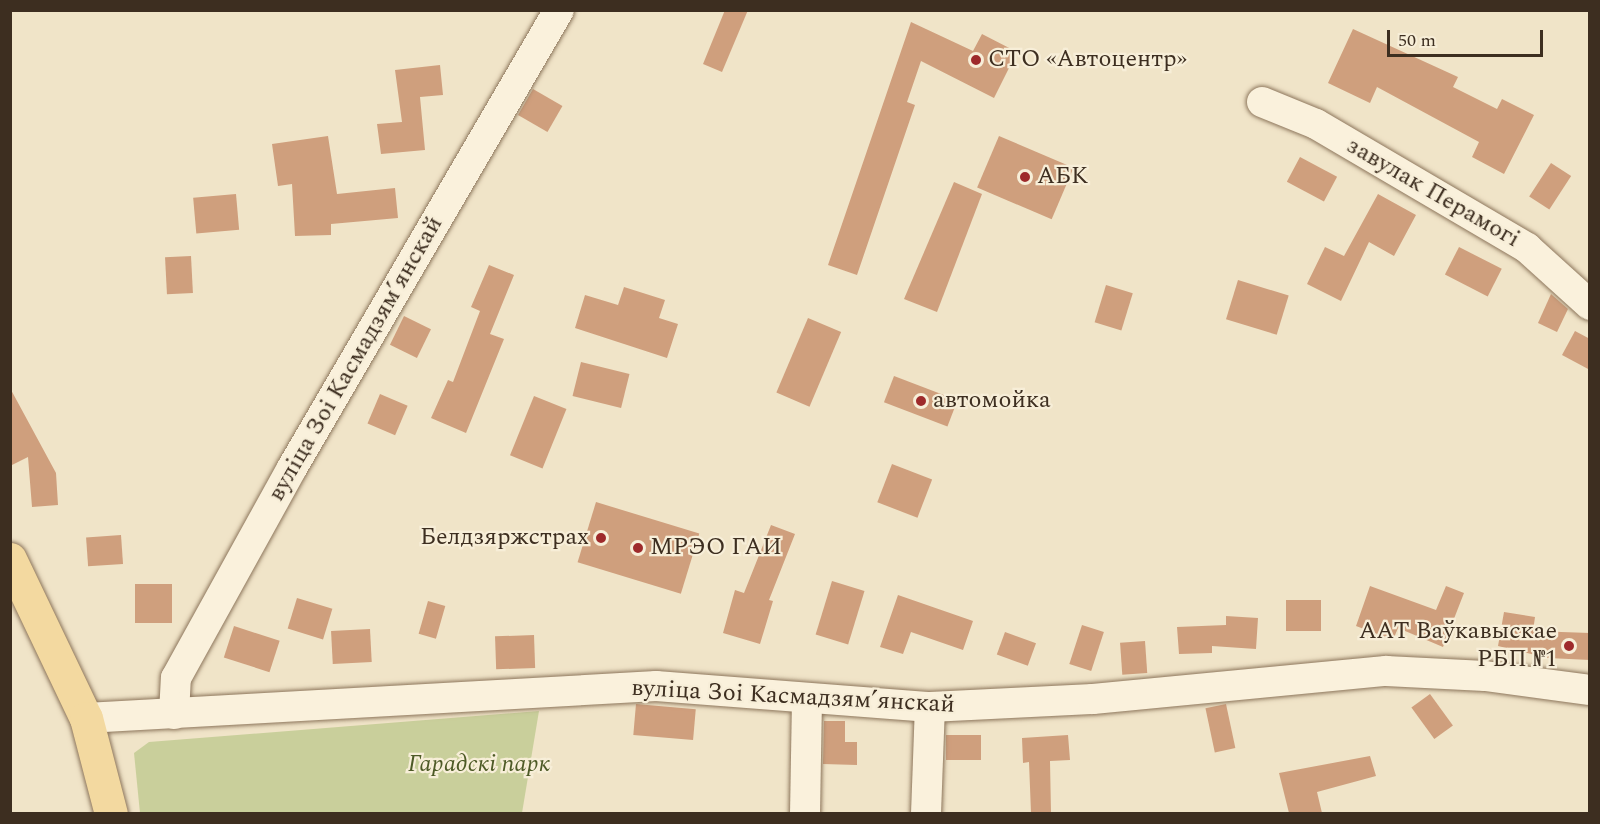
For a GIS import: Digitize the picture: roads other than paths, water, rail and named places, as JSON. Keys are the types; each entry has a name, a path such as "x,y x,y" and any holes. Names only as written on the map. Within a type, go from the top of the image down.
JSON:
{"main road":[{"path":"10,559 86,718 111,813"}],"street":[{"name":"вуліца Зоі Касмадзямʼянскай","path":"174,714 172,690 181,668 559,10"},
{"name":"завулак Перамогі","path":"1262,102 1316,124 1527,248 1590,305"},
{"name":"вуліца Зоі Касмадзямʼянскай","path":"86,718 656,686 807,701 930,707 1093,699 1386,671 1485,676 1590,690"},
{"path":"805,813 807,701"},
{"path":"926,813 930,707"}],"place":[{"name":"СТО «Автоцентр»","path":"976,60"},
{"name":"АБК","path":"1025,177"},
{"name":"автомойка","path":"921,401"},
{"name":"Белдзяржстрах","path":"601,538"},
{"name":"МРЭО ГАИ","path":"638,548"},
{"name":"ААТ Ваўкавыскае РБП №1","path":"1569,646"}],"park label":[{"name":"Гарадскі парк","path":"479,765"}]}
